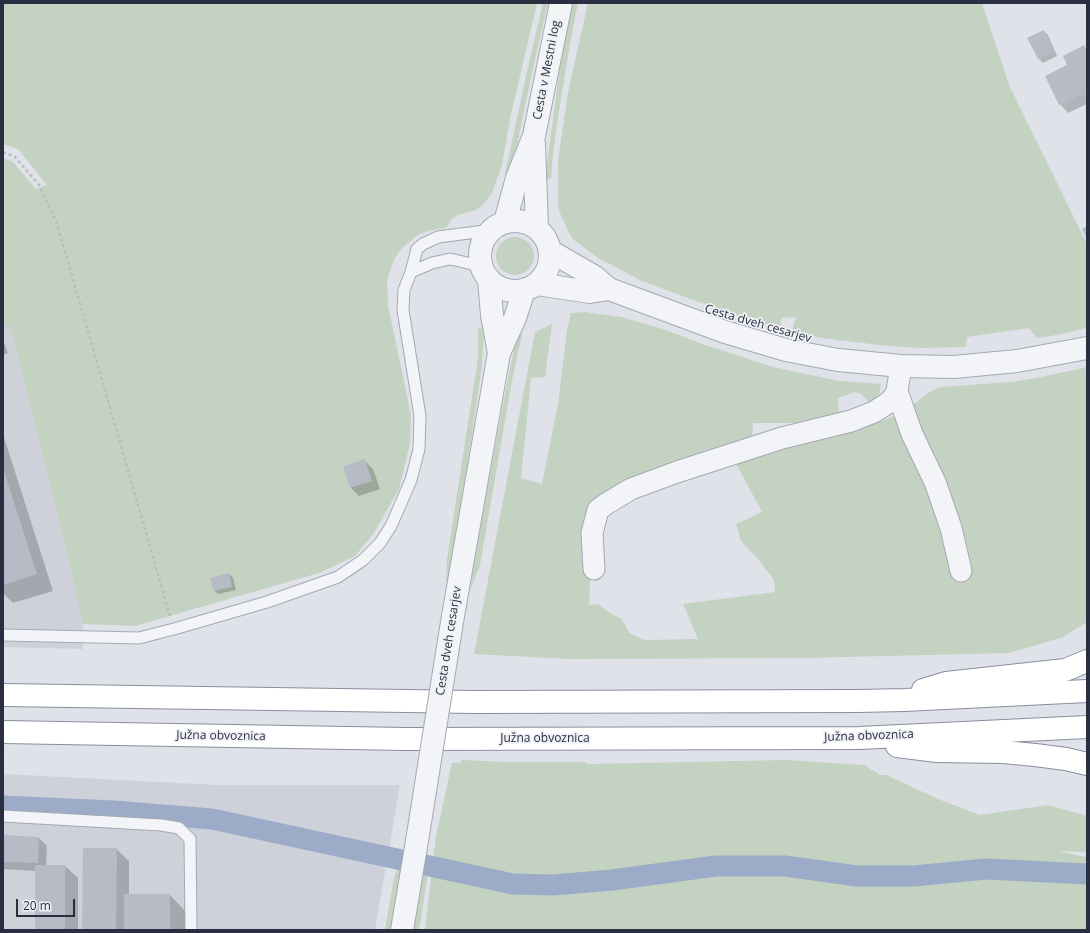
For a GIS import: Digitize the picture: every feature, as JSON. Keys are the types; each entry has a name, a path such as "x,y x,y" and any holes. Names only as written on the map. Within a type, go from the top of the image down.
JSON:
{"highway":[{"path":"904,700 925,688 946,683 1066,670 1087,661"},
{"path":"3,695 474,702 904,700 1087,691"},
{"name":"Južna obvoznica","path":"3,732 405,739 865,737 1087,727"},
{"path":"865,737 898,746 937,751 1029,754 1066,759 1087,764"}],"street":[{"name":"Cesta v Mestni log","path":"499,226 534,136 560,3"},
{"name":"Cesta v Mestni log","path":"534,136 537,229"},
{"path":"512,221 525,222 537,229 546,239 550,251 549,266 546,273 530,287 516,292 501,289 485,273 481,250 483,243 499,226 512,221"},
{"name":"Cesta dveh cesarjev","path":"550,251 595,277 609,289 725,332 786,350 838,360 901,366 954,367 1017,361 1087,348"},
{"name":"Cesta dveh cesarjev","path":"485,273 499,353"},
{"name":"Cesta dveh cesarjev","path":"402,930 453,616 499,353 530,287 590,292 609,289"},
{"path":"594,570 592,533 598,510 616,497 631,489 677,472 716,461 782,438 851,421 868,414 888,403 895,396 901,366"},
{"path":"897,391 912,434 935,482 951,528 961,571"}],"lane":[{"path":"3,635 139,638 174,630 267,602 338,577 363,560 380,543 391,526 412,480 419,449 420,416 403,310 404,290 411,272 417,249 423,244 438,237 499,226"},
{"path":"411,272 432,263 450,259 485,273"},
{"path":"3,816 161,825 179,828 190,839 191,930"}],"path":[{"path":"3,152 15,157 39,185 57,224 174,630"}],"shaded area":[{"path":"10,324 83,624 83,649 3,647 3,327"},
{"path":"3,774 218,785 400,785 375,930 3,930"}],"green space":[{"path":"3,3 537,3 510,119 502,165 492,193 482,206 476,210 458,215 451,220 446,228 428,231 418,235 401,249 395,258 387,280 388,305 411,415 410,443 399,489 374,533 355,556 319,573 135,626 83,624 55,504 10,325 3,327 3,158 13,162 36,189 47,185 18,149 3,144"},
{"path":"543,3 548,3 511,175 505,174 526,76"},
{"path":"572,3 578,3 559,111 551,179 545,179 564,37"},
{"path":"588,3 982,3 1009,85 1087,244 1087,328 1037,338 1029,328 967,337 966,347 919,348 822,338 792,331 796,317 781,318 780,328 766,324 696,301 642,281 598,258 574,240 570,235 559,211 558,199 558,160 568,93"},
{"path":"515,237 525,240 531,246 534,256 531,266 525,272 515,275 505,272 499,266 496,256 499,246 505,240"},
{"path":"585,312 621,317 663,329 705,345 773,367 839,381 881,384 879,395 870,403 861,394 855,392 838,398 839,414 795,423 753,423 752,438 645,477 593,525 589,605 598,604 610,613 622,619 629,633 645,640 698,639 683,604 775,592 774,580 759,560 741,541 736,524 762,512 734,460 836,435 877,423 906,411 929,392 941,387 1011,382 1087,367 1087,622 1061,638 1009,653 806,658 568,659 474,654 535,332 552,324 545,377 531,378 521,478 542,484 558,404 567,330 571,313"},
{"path":"478,328 484,329 482,365 448,590 446,590 447,559 478,357"},
{"path":"517,335 522,335 513,375 480,565 470,591 482,516"},
{"path":"462,760 505,762 584,762 588,764 786,760 864,765 880,775 886,775 938,799 980,815 1048,805 1087,816 1087,852 1058,851 1087,857 1087,930 425,930 436,836 452,763 460,763"},
{"path":"427,849 427,880 419,930 413,930"},
{"path":"404,851 391,930 385,930 394,878"}],"building":[{"path":"1044,30 1054,51 1038,59 1027,38"},
{"path":"1084,45 1087,51 1087,102 1083,94 1059,105 1045,76 1067,65 1063,56"},
{"path":"1087,226 1087,239 1082,229"},
{"path":"365,459 372,481 350,488 343,467"},
{"path":"3,468 37,574 3,585"},
{"path":"229,573 232,587 213,591 210,578"},
{"path":"3,835 39,837 38,863 3,862"},
{"path":"83,848 117,848 116,930 82,930"},
{"path":"35,865 65,865 65,930 35,930"},
{"path":"124,894 170,894 170,930 124,930"}],"waterway":[{"path":"3,806 114,811 212,819 513,884 553,885 612,880 716,866 785,866 857,876 914,876 986,869 1087,874"}]}
